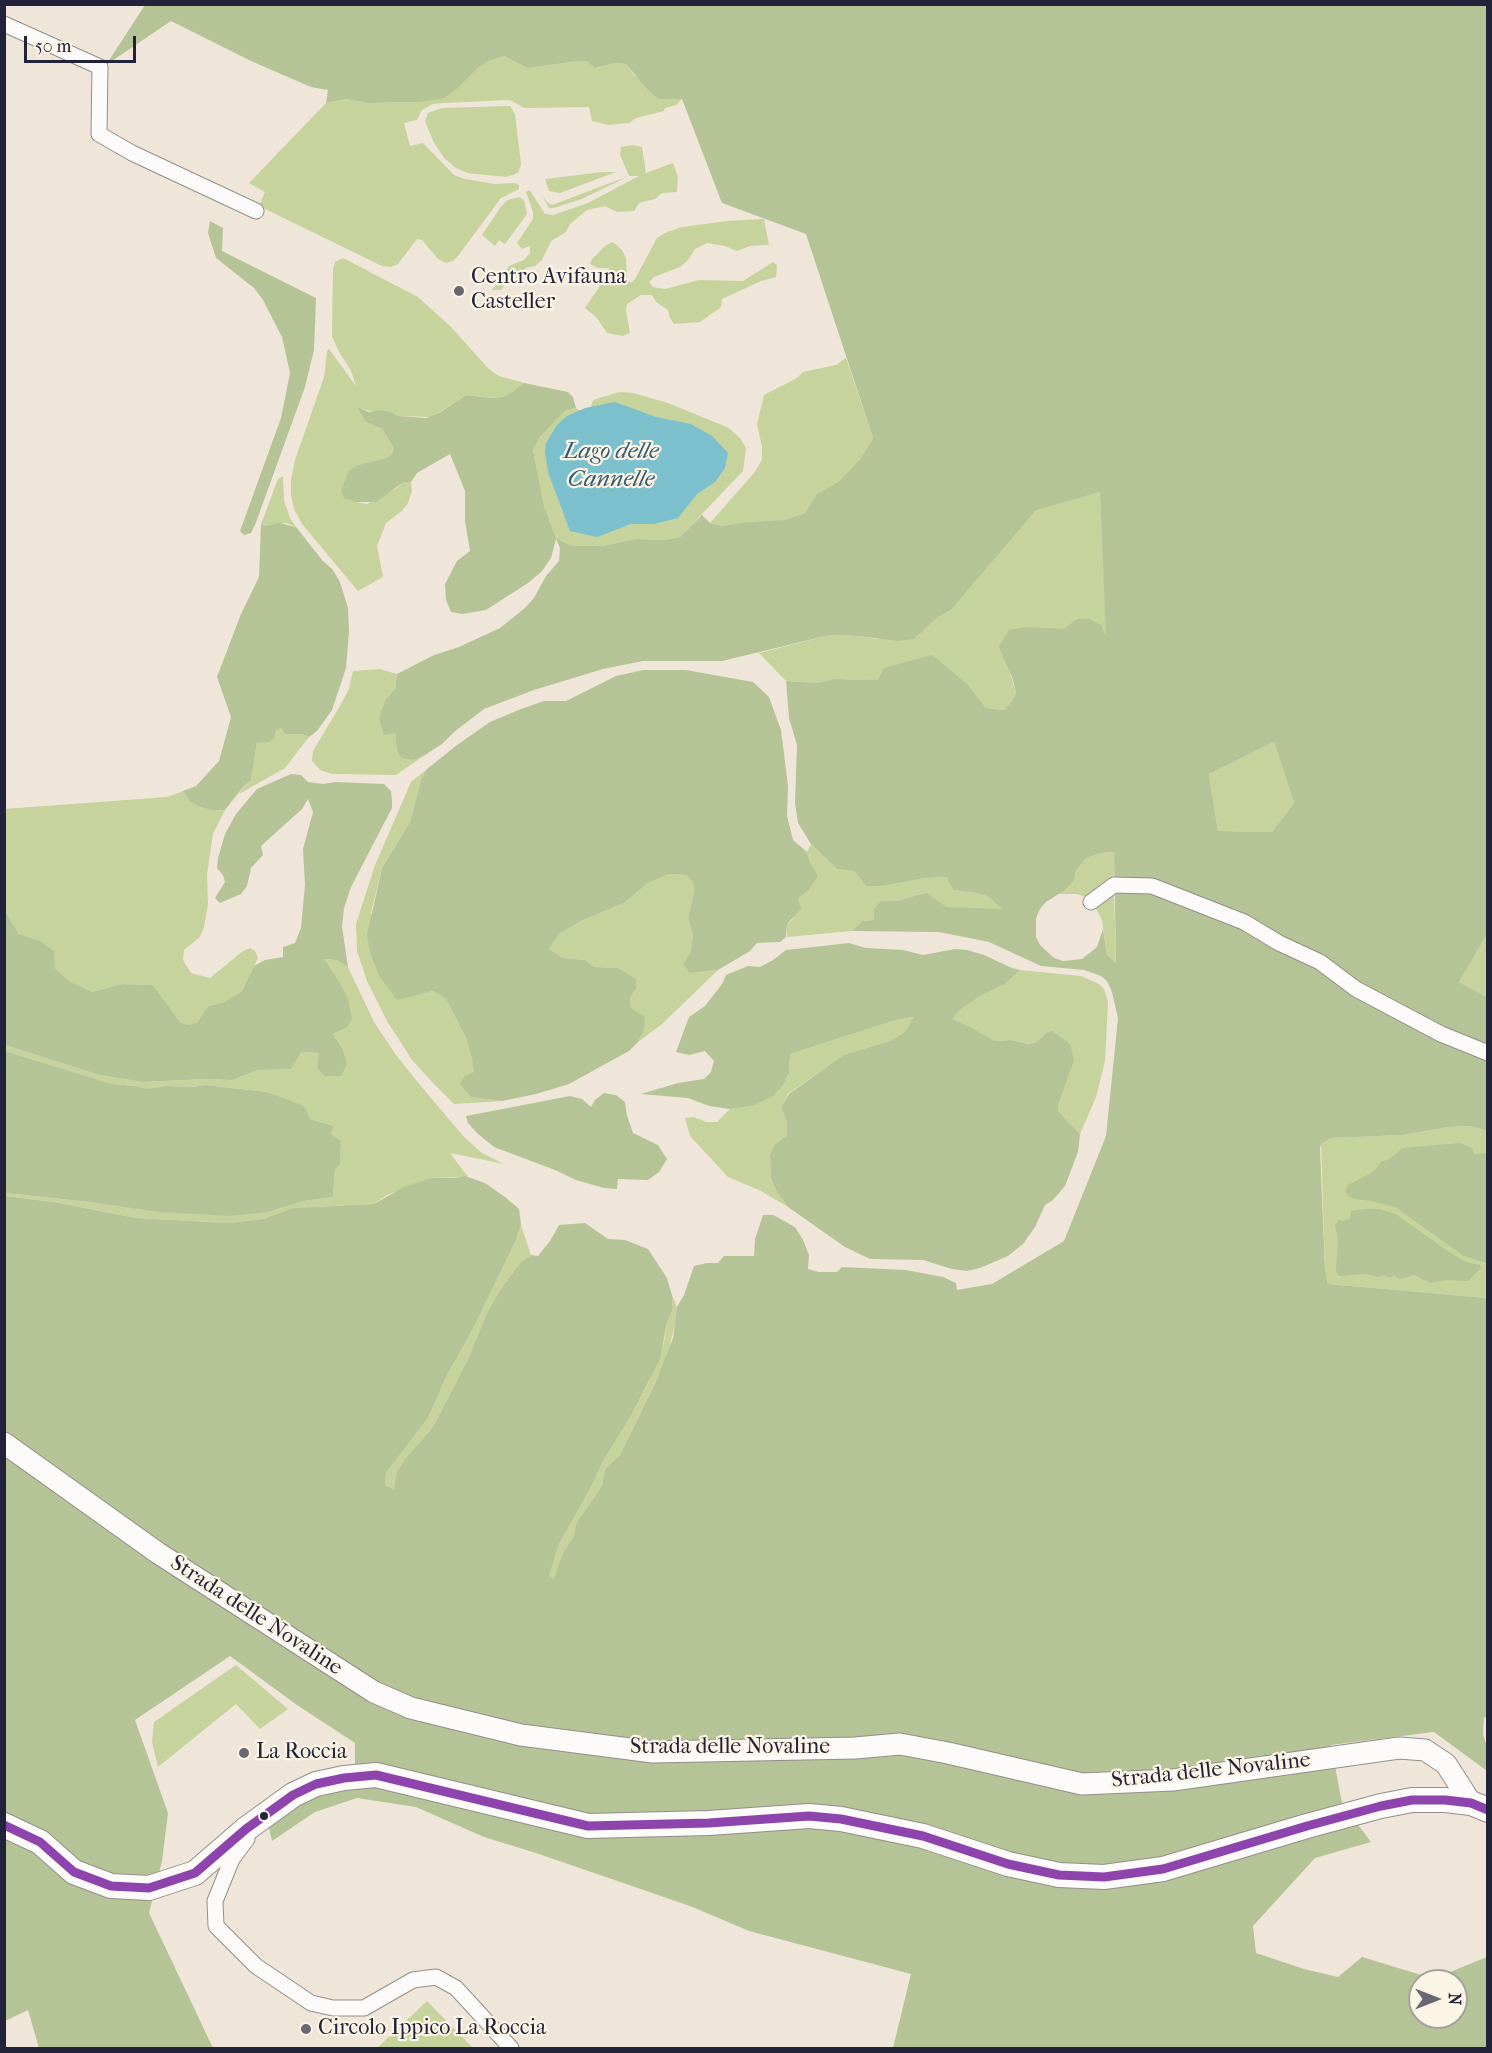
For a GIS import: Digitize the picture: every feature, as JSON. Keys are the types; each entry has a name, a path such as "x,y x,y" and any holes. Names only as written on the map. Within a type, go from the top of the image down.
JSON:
{"main road":[{"path":"4,1825 40,1842 74,1872 111,1886 149,1888 195,1874 246,1829 293,1795 316,1784 376,1775 588,1826 709,1823 809,1816 841,1819 923,1836 1008,1864 1059,1875 1104,1877 1163,1869 1307,1826 1412,1800 1445,1800 1479,1807"}],"street":[{"path":"4,24 100,67 99,134 132,153 256,211"},
{"path":"1091,902 1114,885 1152,886 1244,922 1280,943 1320,962 1356,990 1441,1034 1488,1053"},
{"name":"Strada delle Novaline","path":"4,1443 158,1553 374,1692 411,1708 521,1736 653,1752 855,1748 900,1744 1082,1784 1173,1780 1400,1748 1425,1750 1446,1764 1479,1807"},
{"path":"260,1820 232,1858 215,1901 216,1926 243,1955 311,2003 333,2008 364,2008 413,1980 436,1977 456,1988 511,2049"}],"green space":[{"path":"145,5 1487,5 1488,932 1459,982 1487,997 1487,1131 1471,1126 1449,1127 1402,1135 1331,1138 1321,1144 1320,1149 1325,1269 1328,1284 1487,1298 1488,1719 1484,1717 1483,1734 1487,1747 1487,1771 1434,1732 1331,1745 1342,1803 1371,1842 1315,1858 1253,1926 1256,1953 1304,1969 1338,1977 1362,1957 1408,1971 1408,2029 1468,2029 1468,1969 1457,1969 1487,1957 1487,2048 893,2048 911,1974 749,1931 690,1906 484,1837 416,1807 357,1798 315,1812 272,1841 268,1824 298,1801 355,1780 355,1743 297,1705 230,1656 135,1720 168,1813 162,1861 149,1913 213,2048 39,2048 28,2010 5,2021 5,1196 54,1202 136,1218 228,1223 263,1219 293,1208 374,1204 404,1187 431,1178 465,1176 485,1183 505,1197 519,1209 521,1225 516,1240 474,1327 447,1375 428,1418 386,1473 385,1485 394,1490 397,1472 405,1459 433,1427 500,1290 521,1262 531,1255 538,1256 559,1225 585,1223 608,1239 625,1240 648,1249 667,1278 672,1295 672,1311 667,1323 660,1359 631,1416 603,1461 559,1544 549,1576 554,1579 563,1553 573,1537 577,1522 602,1486 605,1469 620,1455 657,1379 673,1338 677,1307 684,1295 694,1266 718,1263 724,1256 754,1256 755,1239 763,1215 773,1215 795,1227 809,1255 808,1269 819,1272 837,1272 842,1267 906,1270 943,1277 956,1283 957,1290 992,1284 1064,1241 1106,1136 1118,1018 1107,981 1101,976 1084,970 1041,966 989,942 939,932 852,931 862,921 874,920 874,909 881,901 898,901 927,893 947,907 1002,909 989,897 953,890 946,877 866,886 854,871 837,869 811,844 798,823 795,803 797,745 789,718 786,681 818,683 834,679 878,680 884,668 932,655 969,686 986,708 1004,710 1016,693 999,647 1009,630 1027,627 1064,629 1077,619 1089,619 1101,625 1106,637 1100,492 1036,510 951,610 937,618 914,639 898,641 830,635 722,661 643,661 603,669 534,690 484,709 425,755 414,760 402,758 397,751 395,733 384,735 379,718 386,699 395,689 397,674 434,655 459,647 500,628 534,598 546,576 559,561 560,548 556,539 551,558 542,571 528,583 486,610 462,614 451,612 446,600 445,584 457,561 470,551 465,521 465,491 450,454 417,473 411,482 404,482 376,502 356,502 344,498 341,491 349,471 358,465 386,458 392,454 394,448 382,429 366,422 357,407 369,412 381,410 398,416 427,418 466,395 503,397 524,383 568,392 573,397 576,408 566,410 540,437 533,450 544,506 556,538 571,546 602,546 636,539 665,540 680,537 702,515 710,523 722,526 785,520 805,513 817,494 838,482 861,458 873,438 806,234 722,203 682,99 659,99 647,89 626,64 616,63 595,68 587,61 579,61 527,68 504,56 478,68 444,98 420,102 367,103 346,99 326,103 328,90 311,87 251,61 171,21 106,65","holes":["1274,742 1294,803 1272,832 1218,831 1209,774","1114,852 1116,963 1107,955 1103,929 1097,947 1082,959 1063,961 1054,958 1040,945 1036,937 1036,918 1040,909 1046,902 1065,890 1074,880 1076,871 1086,858"]},
{"path":"504,56 527,68 579,61 587,61 596,68 616,63 626,64 635,76 682,99 676,105 665,108 664,111 636,118 629,123 608,125 592,121 589,107 524,108 510,100 433,104 422,110 417,120 404,123 410,146 423,143 454,175 465,179 519,185 519,189 501,198 458,256 446,263 438,259 422,240 417,239 398,264 391,267 382,266 259,206 265,192 249,183 326,103 346,99 367,103 420,102 459,87 478,68"},
{"path":"510,106 515,114 521,164 518,173 506,177 467,173 456,168 445,159 434,143 425,121 428,113 442,108"},
{"path":"633,145 642,147 646,173 673,163 678,177 677,192 662,193 655,199 639,203 634,211 617,212 605,206 587,210 570,224 566,232 551,241 542,260 535,266 526,268 510,278 501,290 492,290 509,266 524,260 530,253 530,246 522,249 517,243 533,219 526,192 529,190 531,192 545,214 553,215 588,203 639,176 629,176 620,155 621,147"},
{"path":"616,172 560,193 549,191 545,179"},
{"path":"629,176 582,199 554,208 549,208 542,195 552,205"},
{"path":"520,197 524,201 527,214 505,244 499,240 495,246 482,235 507,200"},
{"path":"764,219 769,245 750,246 737,251 707,243 695,249 680,267 654,277 649,282 653,287 665,289 699,280 743,281 773,262 777,265 776,277 761,281 722,299 721,307 700,322 674,324 668,310 656,302 652,295 641,295 627,304 630,333 623,336 607,333 597,318 585,308 608,274 609,268 598,268 590,264 606,245 613,242 622,250 626,258 627,278 631,283 657,238 665,233 682,227"},
{"path":"210,221 223,228 222,251 316,298 314,350 305,387 255,525 251,533 244,535 240,531 281,418 290,373 282,337 263,300 254,288 216,258 208,233"},
{"path":"343,258 418,297 450,326 489,369 499,376 524,383 503,397 466,395 432,417 398,416 392,412 381,410 375,412 358,408 366,422 382,429 394,448 392,454 386,458 358,465 344,497 367,504 404,482 411,482 412,491 402,511 386,523 377,546 383,577 358,591 302,524 294,509 291,495 295,460 324,377 329,349 356,386 351,371 332,336 333,269 335,262"},
{"path":"846,358 873,438 861,458 838,482 817,494 805,513 785,520 761,523 722,526 710,523 754,473 762,460 757,424 764,395 797,378 803,372 836,365"},
{"name":"Lago delle Cannelle","path":"619,392 633,393 668,403 729,428 740,438 746,448 743,471 680,537 665,540 636,539 602,546 571,546 556,538 544,506 533,450 540,437 566,410 576,408 580,411 577,414 591,407 593,400"},
{"path":"283,476 284,500 290,518 296,527 286,523 266,526 261,524 278,479"},
{"path":"1100,492 1107,639 1077,619 1065,629 1049,629 1008,666 1016,693 1004,710 986,708 969,686 850,679 834,679 818,683 786,681 759,653 830,635 878,639 925,629 937,618 951,610 1036,509"},
{"path":"279,523 296,527 322,560 333,570 340,582 348,608 346,668 332,710 317,731 309,737 302,734 285,734 281,728 276,730 274,738 269,742 257,743 251,780 225,810 211,810 189,801 183,791 196,786 219,761 231,717 217,677 241,614 259,577 261,524 266,526"},
{"path":"380,669 397,674 395,689 386,699 384,734 395,732 397,751 414,760 425,755 396,775 332,774 320,770 312,761 313,751 349,689 353,671"},
{"path":"643,670 686,670 753,682 769,697 781,730 788,786 787,816 793,840 807,852 810,863 818,876 809,890 798,899 801,909 787,924 786,937 780,942 757,943 750,951 718,970 690,973 683,964 690,954 693,936 688,918 694,885 687,875 669,874 648,883 624,903 581,921 559,934 549,949 563,958 585,960 595,967 618,968 636,979 636,989 630,998 631,1008 645,1017 644,1031 629,1051 569,1084 502,1101 471,1097 460,1084 465,1076 474,1072 472,1059 466,1038 446,999 433,991 397,1000 379,976 370,952 367,935 382,868 410,822 421,780 427,769 457,745 490,722 521,709 544,701 566,701 616,676"},
{"path":"281,728 285,734 302,734 309,737 285,768 239,794 251,780 257,743 274,738 275,730"},
{"path":"1274,742 1294,803 1272,832 1218,831 1209,774"},
{"path":"427,769 421,780 410,822 382,868 371,913 410,996 433,991 446,999 466,1038 472,1059 475,1072 471,1097 502,1101 454,1104 434,1084 412,1060 387,1021 367,981 357,951 356,924 375,865 411,782"},
{"path":"291,774 301,775 308,782 323,784 336,782 384,784 391,791 392,808 351,887 344,908 342,927 348,967 336,960 324,959 342,986 352,1019 346,1028 333,1034 342,1048 347,1064 341,1076 325,1076 317,1068 319,1053 301,1052 291,1069 258,1070 232,1080 143,1082 99,1075 5,1045 5,911 19,934 40,941 54,951 55,968 70,982 92,992 122,984 153,985 180,1022 188,1025 197,1023 208,1006 224,1002 242,991 254,966 265,960 283,957 283,947 295,943 301,928 305,885 303,849 313,812 308,799 302,809 261,846 263,855 251,868 247,886 241,894 220,903 215,898 225,882 217,868 218,858 225,834 236,814 257,789"},
{"path":"183,791 189,801 211,810 225,810 213,834 207,874 208,904 204,927 200,937 184,950 183,960 191,973 210,978 250,948 255,951 258,958 242,991 224,1002 208,1006 197,1024 188,1025 180,1022 153,985 122,984 92,992 70,982 55,968 48,946 19,934 5,911 4,809 167,797"},
{"path":"811,844 837,869 854,871 866,886 946,877 953,890 989,897 1004,910 947,907 927,893 898,901 881,901 874,920 862,921 852,931 787,937 787,924 793,919 798,899 809,890 810,863 807,852"},
{"path":"1114,852 1114,881 1086,897 1077,894 1059,894 1074,880 1076,871 1086,858"},
{"path":"669,874 688,875 694,885 688,918 693,936 690,973 718,970 662,1024 638,1042 644,1031 631,1008 630,998 636,989 618,968 595,967 585,960 563,958 549,949 559,934 581,921 624,903 648,883"},
{"path":"1114,891 1116,963 1107,955 1102,920 1094,905"},
{"path":"1487,932 1487,997 1459,982"},
{"path":"849,943 866,948 903,950 923,955 955,949 967,950 1020,970 1005,984 982,995 960,1010 952,1019 994,1041 1011,1040 1028,1044 1037,1042 1046,1033 1052,1031 1070,1044 1074,1060 1058,1111 1080,1134 1078,1152 1065,1186 1053,1200 1045,1205 1035,1227 1023,1244 1008,1256 967,1271 923,1260 870,1259 845,1247 788,1207 777,1192 771,1178 770,1155 774,1145 787,1135 787,1122 781,1107 789,1094 843,1055 890,1041 905,1032 914,1017 896,1020 790,1054 789,1073 783,1085 773,1096 752,1106 730,1109 709,1106 688,1098 641,1094 678,1083 704,1079 711,1072 714,1061 705,1051 689,1055 676,1052 689,1017 705,1006 726,975 748,966 760,967 786,950"},
{"path":"323,959 336,960 348,967 374,1022 396,1055 464,1137 482,1153 504,1164 450,1153 468,1177 431,1178 387,1195 374,1204 293,1208 263,1219 228,1223 136,1218 54,1202 5,1196 5,1193 90,1202 268,1212 304,1201 333,1197 335,1169 340,1165 341,1141 331,1134 334,1126 310,1119 284,1099 267,1092 205,1085 167,1086 148,1090 136,1086 112,1084 5,1051 5,1045 99,1075 143,1082 232,1080 258,1070 290,1069 301,1052 320,1053 317,1068 342,1048 333,1034 346,1028 342,986"},
{"path":"1020,970 1081,976 1099,984 1104,989 1108,1002 1105,1061 1096,1097 1080,1134 1058,1111 1065,1083 1046,1033 1037,1042 1028,1044 1011,1040 994,1041 973,1028 951,1019 982,995 1005,984"},
{"path":"915,1017 905,1032 890,1041 843,1055 788,1094 781,1107 787,1122 787,1135 774,1145 770,1155 771,1178 777,1192 788,1207 761,1191 728,1177 690,1136 685,1118 694,1117 706,1122 717,1122 730,1109 752,1106 783,1085 789,1073 790,1054 896,1020"},
{"path":"5,1051 112,1084 148,1089 205,1085 267,1092 304,1106 310,1119 334,1126 331,1134 341,1141 340,1165 335,1169 333,1197 304,1201 268,1212 228,1216 160,1212 5,1193"},
{"path":"604,1093 616,1095 625,1102 633,1133 658,1145 667,1159 659,1172 648,1180 618,1179 617,1189 604,1188 576,1180 494,1147 477,1133 468,1123 466,1116 570,1096 582,1099 591,1107 595,1100"},
{"path":"1471,1126 1487,1131 1487,1298 1328,1284 1325,1269 1321,1144 1331,1138 1402,1135 1449,1127"},
{"path":"1460,1143 1472,1148 1474,1155 1483,1153 1487,1155 1487,1263 1464,1256 1395,1207 1355,1199 1348,1196 1345,1191 1348,1185 1373,1172 1382,1161 1388,1160 1403,1148"},
{"path":"5,1209 385,1484 386,1473 428,1418 447,1375 474,1327 516,1240 521,1225 531,1255 521,1262 500,1290 433,1427 405,1459 397,1472 549,1575 559,1544 649,1381 664,1343 667,1323 672,1311 672,1295 677,1307 667,1358 620,1455 605,1469 602,1486 577,1522 573,1537 563,1553 586,1604 460,1539"},
{"path":"1380,1209 1397,1215 1446,1250 1466,1262 1480,1265 1481,1268 1468,1281 1445,1280 1430,1283 1414,1275 1399,1279 1394,1275 1390,1278 1384,1275 1379,1277 1365,1274 1339,1276 1336,1271 1338,1239 1335,1225 1340,1219 1342,1221 1350,1219 1351,1211"},
{"path":"236,1665 288,1709 260,1729 236,1704 158,1767 152,1742 154,1722"},
{"path":"427,2001 473,2048 377,2048"}],"water":[{"name":"Lago delle Cannelle","path":"615,402 656,417 691,424 712,436 728,453 725,468 715,482 697,494 678,518 654,524 631,524 597,537 570,531 548,472 546,443 557,425 567,416 585,408"}],"transit line":[{"path":"4,1825 40,1842 74,1872 111,1886 149,1888 195,1873 246,1829 293,1795 316,1784 376,1775 588,1826 709,1823 809,1816 841,1819 923,1836 1008,1864 1059,1875 1104,1877 1163,1869 1307,1826 1412,1800 1471,1803 1488,1810"}],"place":[{"name":"Centro Avifauna Casteller","path":"459,291"},
{"name":"La Roccia","path":"244,1753"},
{"name":"Circolo Ippico La Roccia","path":"306,2029"}]}
